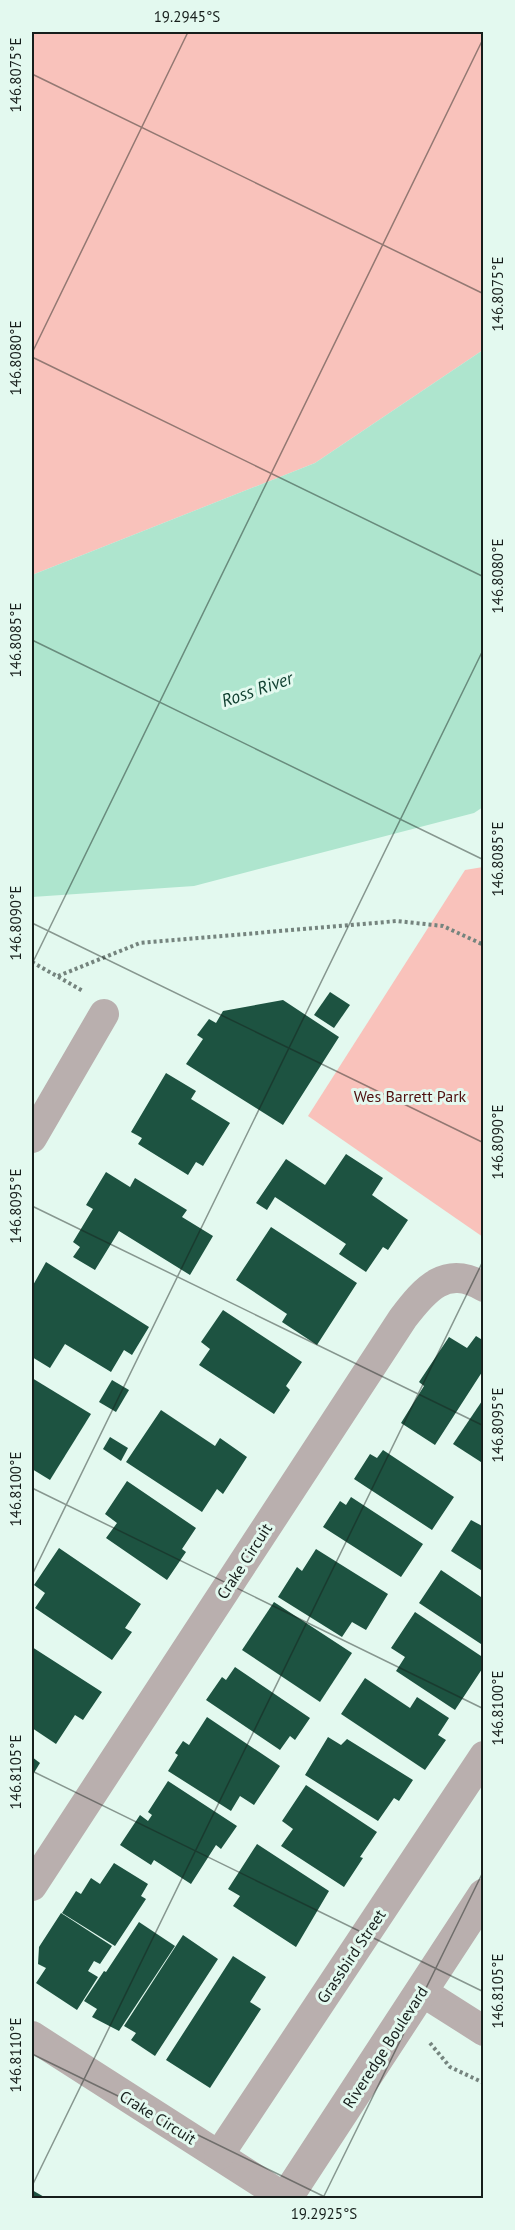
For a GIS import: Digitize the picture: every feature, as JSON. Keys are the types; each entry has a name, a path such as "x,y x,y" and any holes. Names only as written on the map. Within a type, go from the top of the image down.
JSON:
{"street":[{"path":"32,1138 104,1014"},
{"name":"Crake Circuit","path":"32,1886 420,1295 434,1284 447,1279 462,1278 483,1287"},
{"name":"Grassbird Street","path":"219,2155 483,1756"},
{"name":"Riveredge Boulevard","path":"286,2199 483,1895"},
{"path":"421,1991 483,2031"},
{"name":"Crake Circuit","path":"32,2036 286,2199"}],"path":[{"path":"58,976 140,943 397,921 443,926 483,945"},
{"path":"32,963 82,990 104,1014"},
{"path":"430,2043 450,2067 483,2083"}],"green space":[{"path":"32,32 483,32 483,350 315,463 32,575"},
{"name":"Wes Barrett Park","path":"484,867 483,1237 308,1116 465,870"}],"water":[{"name":"Ross River","path":"483,350 483,807 474,813 194,886 32,897 32,575 315,463"}],"building":[{"path":"330,992 350,1005 334,1028 314,1015"},
{"path":"283,1000 339,1037 283,1125 186,1064 203,1039 197,1035 209,1019 216,1023 223,1011"},
{"path":"166,1073 196,1091 191,1099 230,1123 203,1166 196,1162 188,1175 138,1144 142,1138 131,1132"},
{"path":"346,1154 383,1178 372,1195 408,1220 388,1250 383,1247 366,1272 339,1254 346,1244 275,1197 267,1210 256,1203 286,1159 325,1185"},
{"path":"106,1172 130,1187 135,1178 187,1210 182,1217 213,1236 190,1275 119,1231 95,1270 73,1257 80,1247 73,1242 93,1209 86,1205"},
{"path":"271,1227 357,1283 317,1345 282,1322 287,1314 236,1280"},
{"path":"46,1262 149,1327 132,1355 124,1350 111,1372 65,1344 50,1368 32,1357 32,1287"},
{"path":"223,1310 302,1362 286,1386 290,1390 274,1414 199,1365 210,1349 201,1342"},
{"path":"476,1336 484,1341 484,1369 435,1445 401,1423 424,1386 419,1382 449,1337 467,1348"},
{"path":"32,1378 91,1414 50,1480 32,1469"},
{"path":"112,1380 129,1390 116,1412 99,1402"},
{"path":"484,1398 484,1464 453,1444"},
{"path":"161,1410 215,1446 220,1438 247,1457 223,1494 217,1489 202,1512 126,1462"},
{"path":"110,1437 128,1448 121,1461 103,1449"},
{"path":"383,1450 454,1497 432,1530 354,1479 370,1454 377,1458"},
{"path":"127,1481 196,1528 182,1549 186,1552 167,1580 106,1538 117,1523 105,1514"},
{"path":"351,1497 423,1544 401,1577 323,1527 340,1501 346,1505"},
{"path":"471,1520 484,1527 484,1572 451,1551"},
{"path":"59,1548 141,1604 125,1628 132,1632 112,1660 35,1608 45,1593 34,1585"},
{"path":"316,1549 388,1594 366,1630 352,1622 342,1637 278,1597 297,1567 302,1571"},
{"path":"441,1570 481,1597 484,1593 484,1646 419,1603"},
{"path":"274,1602 352,1653 320,1702 242,1650"},
{"path":"415,1612 484,1658 484,1666 455,1710 396,1671 405,1657 391,1648"},
{"path":"32,1647 102,1692 83,1720 75,1715 56,1744 32,1728"},
{"path":"235,1667 310,1718 295,1740 290,1736 280,1750 206,1700 222,1677 226,1680"},
{"path":"365,1678 410,1708 417,1697 449,1718 438,1735 446,1740 425,1770 341,1714"},
{"path":"207,1717 280,1766 254,1805 240,1796 231,1811 168,1771 183,1741 189,1745"},
{"path":"328,1737 341,1745 347,1739 413,1780 399,1801 394,1798 378,1821 305,1775"},
{"path":"32,1757 40,1763 32,1776"},
{"path":"168,1781 237,1826 221,1849 216,1845 191,1884 154,1860 151,1865 120,1845 140,1815 148,1821 152,1815 148,1812"},
{"path":"306,1785 377,1832 344,1887 281,1846 293,1829 282,1821"},
{"path":"257,1844 329,1891 296,1947 233,1906 240,1896 228,1889"},
{"path":"114,1863 148,1884 141,1896 146,1899 115,1946 62,1913 76,1891 81,1894 91,1878 100,1884"},
{"path":"61,1913 112,1946 100,1964 94,1961 88,1971 98,1977 77,2010 36,1983 46,1968 38,1964 39,1947"},
{"path":"139,1922 175,1946 119,2031 92,2017 97,2009 84,2001"},
{"path":"183,1935 218,1959 155,2056 131,2040 136,2033 124,2026"},
{"path":"233,1956 266,1977 250,2002 261,2009 210,2088 166,2060"},
{"path":"32,2190 46,2198 32,2198"}]}
